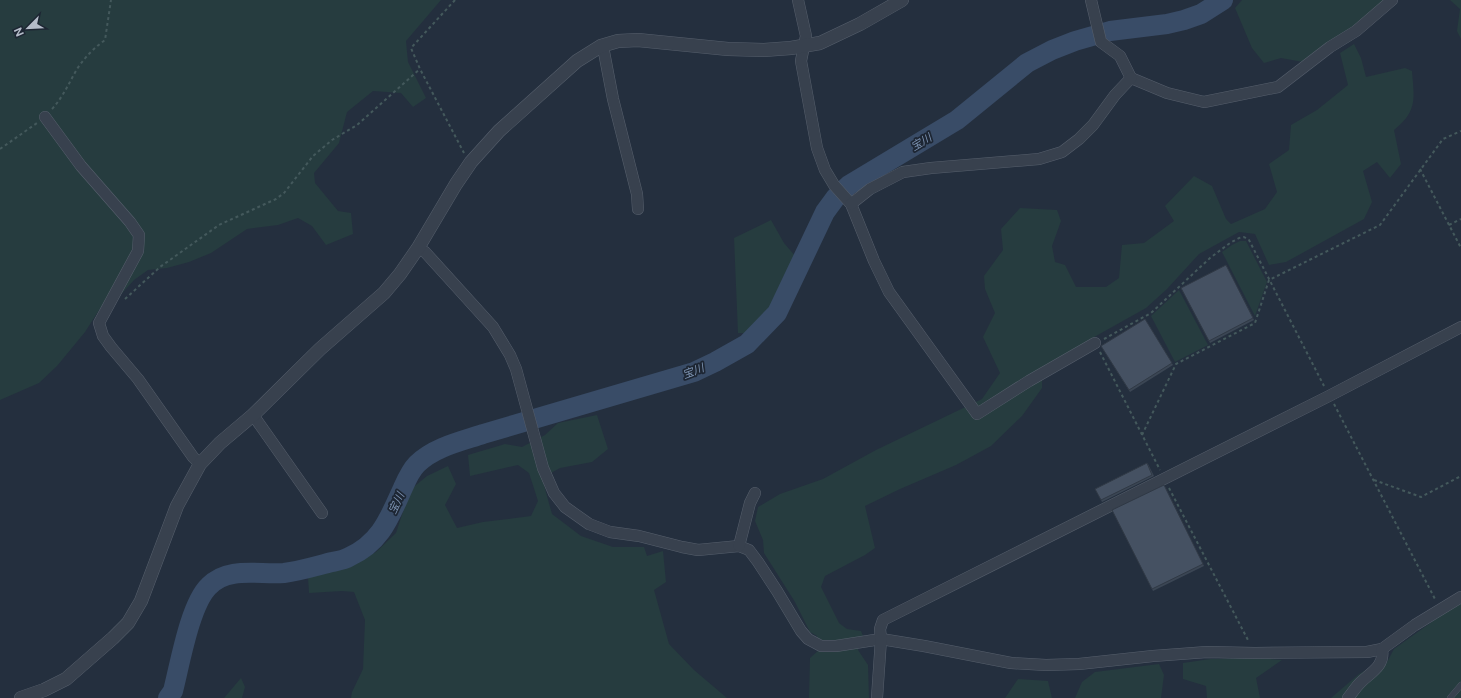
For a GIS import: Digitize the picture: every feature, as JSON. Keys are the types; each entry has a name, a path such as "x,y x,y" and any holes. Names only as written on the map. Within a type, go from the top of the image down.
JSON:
{"street":[{"path":"798,0 806,36 802,61 817,148 824,170 834,185 851,204 874,261 889,292 977,414 1095,343"},
{"path":"21,698 44,690 66,679 128,623 141,601 177,506 200,464 220,443 253,415 320,349 384,293 400,274 418,248 456,184 471,162 500,131 577,61 601,46 618,40 638,40 764,50 791,48 820,43 860,24 902,0"},
{"path":"1091,0 1101,42 1120,56 1131,78 1167,93 1204,102 1278,87 1330,47 1356,31 1392,0"},
{"path":"601,46 604,52 613,99 637,194 638,209"},
{"path":"851,204 870,189 903,172 931,168 1039,159 1062,152 1079,139 1093,125 1115,95 1131,78"},
{"path":"45,117 81,166 140,235 138,251 99,323 103,336 138,378 193,457 200,464"},
{"path":"418,248 425,252 493,327 510,355 516,369 543,468 554,493 565,507 589,524 610,532 639,536 698,550 739,546 749,550 758,562 800,631 808,639 821,646 836,646 881,640 924,646 1011,663 1046,665 1079,664 1207,652 1367,652 1382,649 1415,625 1461,597"},
{"path":"877,698 881,640 880,629 883,620 1329,396 1461,327"},
{"path":"253,415 322,514"},
{"path":"739,546 748,510 755,493"},
{"path":"1348,698 1360,683 1376,669 1384,656 1382,649"}],"lane":[{"path":"1450,698 1461,685"}],"path":[{"path":"0,149 45,117 58,102 78,68 91,51 105,40 112,0"},
{"path":"455,0 411,48 420,69 467,158 471,162"},
{"path":"106,310 116,307 160,267 218,225 276,200 284,193 313,156 332,140 357,125 420,69"},
{"path":"1142,435 1176,364 1255,323 1270,280 1380,225 1443,139 1461,131"},
{"path":"1420,169 1461,248"},
{"path":"1449,225 1461,219"},
{"path":"1255,653 1095,343 1151,313 1210,258 1238,238 1244,237 1249,240 1440,610"},
{"path":"1373,480 1422,496 1461,476"}],"green space":[{"path":"0,0 441,0 406,41 408,62 426,98 413,107 401,93 373,91 347,112 339,143 314,173 315,183 338,211 351,213 353,234 326,245 312,226 298,218 278,225 247,229 211,253 189,262 167,268 148,270 134,280 116,300 101,307 85,332 57,366 39,383 0,400"},
{"path":"1242,0 1386,0 1352,28 1303,62 1281,58 1264,63 1252,48 1235,8"},
{"path":"1450,0 1461,0 1461,39 1457,31 1460,9"},
{"path":"1354,44 1361,58 1366,77 1405,68 1412,71 1414,97 1411,110 1407,117 1394,130 1401,164 1390,178 1377,162 1363,171 1372,202 1364,219 1286,262 1269,265 1255,234 1239,232 1199,254 1167,289 1146,308 1096,336 1042,370 1042,388 1022,416 991,446 956,465 865,506 875,548 865,555 825,576 821,587 839,623 847,629 861,631 863,636 858,639 858,650 868,665 869,698 809,698 810,658 819,650 817,636 810,632 795,602 764,553 763,540 755,521 758,507 780,494 823,479 876,450 982,399 1000,373 983,337 995,313 985,289 984,276 1003,250 1001,229 1020,208 1057,210 1061,221 1052,246 1055,262 1065,265 1076,287 1106,287 1119,278 1122,245 1144,243 1174,221 1165,206 1194,176 1212,186 1226,219 1231,224 1265,209 1277,192 1269,164 1289,150 1291,125 1317,110 1348,85 1340,53"},
{"path":"771,220 784,243 796,257 781,289 770,307 756,324 746,333 738,333 734,238"},
{"path":"1240,241 1246,241 1267,282 1255,316 1222,252"},
{"path":"1179,290 1208,345 1175,362 1151,316"},
{"path":"597,415 608,449 592,462 560,468 542,478 552,514 581,536 613,547 644,547 647,556 663,551 666,582 654,590 669,644 694,670 727,698 351,698 352,692 363,669 365,620 354,592 342,591 309,593 308,577 346,568 376,552 396,533 410,490 427,476 448,466 456,484 445,505 457,528 483,522 531,516 538,501 529,473 518,465 470,476 468,455 505,444 522,447 545,435 558,423"},
{"path":"1461,603 1461,698 1331,698 1359,674 1368,669 1379,669 1386,664 1394,649 1450,609"},
{"path":"1260,658 1282,660 1256,678 1260,698 1207,698 1206,686 1183,679 1183,663 1210,659"},
{"path":"1159,664 1164,675 1161,698 1075,698 1082,682 1095,672"},
{"path":"241,678 245,687 242,698 224,698"},
{"path":"1018,679 1048,681 1052,698 1005,698"}],"building":[{"path":"1226,265 1253,318 1209,341 1181,288"},
{"path":"1145,319 1172,363 1129,390 1101,346"},
{"path":"1147,463 1152,475 1101,500 1095,489"},
{"path":"1164,485 1203,564 1152,589 1112,510"}],"waterway":[{"name":"宝川","path":"168,698 173,691 186,635 196,606 209,586 217,580 234,574 284,573 302,570 347,558 369,545 376,537 393,511 412,470 424,458 432,453 448,445 483,434 694,372 747,344 777,313 825,212 836,197 849,185 957,120 1027,63 1052,50 1075,41 1110,31 1167,24 1184,20 1201,14 1223,0"}]}
